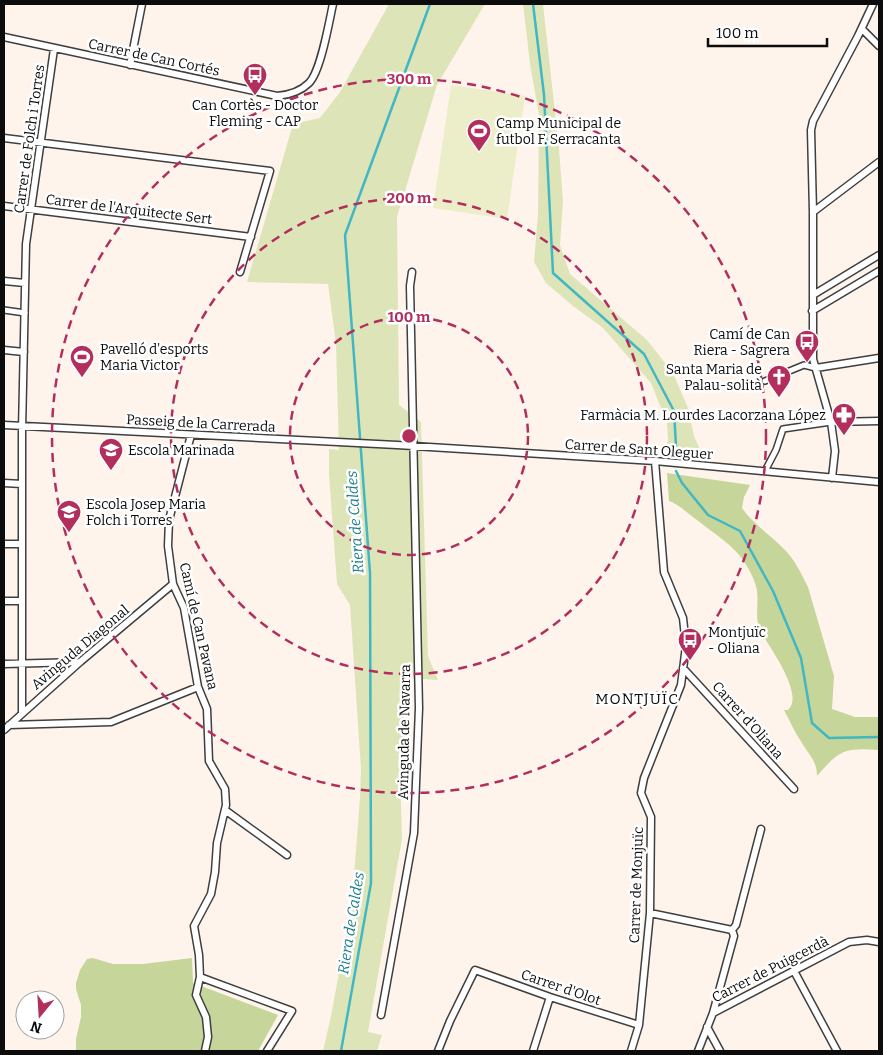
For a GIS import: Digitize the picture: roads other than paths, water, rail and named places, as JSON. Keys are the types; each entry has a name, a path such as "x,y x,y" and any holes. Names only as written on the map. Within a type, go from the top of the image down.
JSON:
{"street":[{"path":"130,65 142,4"},
{"name":"Carrer de Can Cortés","path":"4,37 277,96 288,95 299,91 310,82 317,69 333,4"},
{"path":"832,478 835,451 831,422 813,359 811,130 813,121 862,29 873,4"},
{"path":"862,29 879,46"},
{"name":"Carrer de Folch i Torres","path":"22,713 22,426 26,244 54,49"},
{"path":"4,138 270,171 240,272"},
{"path":"813,212 879,162"},
{"name":"Carrer de l'Arquitecte Sert","path":"4,206 251,237"},
{"path":"813,295 879,255"},
{"path":"812,311 879,271"},
{"name":"Avinguda de Navarra","path":"381,1015 414,833 420,708 410,286 412,272"},
{"path":"4,281 25,283"},
{"path":"4,310 25,313"},
{"path":"4,350 24,352"},
{"path":"765,381 804,365 816,368 879,358"},
{"path":"765,471 776,450 783,429 831,422 879,421"},
{"name":"Passeig de la Carrerada","path":"4,425 397,445"},
{"name":"Camí de Can Pavana","path":"191,435 169,520 168,546 173,584 184,608 198,687 208,709 208,761 225,789 225,810 217,843 211,894 194,926 199,955 200,976 196,995 206,1017 208,1037 205,1051"},
{"name":"Carrer de Sant Oleguer","path":"397,445 654,461 879,482"},
{"name":"Carrer de Monjuïc","path":"631,1051 639,1026 650,913 651,817 642,793 644,778 681,685 686,646 683,618 664,572 654,461"},
{"path":"4,483 22,484"},
{"path":"4,544 22,544"},
{"name":"Avinguda Diagonal","path":"4,730 7,725 173,584"},
{"path":"4,601 22,602"},
{"path":"4,664 80,662"},
{"name":"Carrer d'Oliana","path":"683,668 794,789"},
{"path":"7,725 111,722 198,687"},
{"path":"225,810 287,855"},
{"path":"732,930 736,925 761,829"},
{"path":"650,913 732,930"},
{"path":"713,1013 734,936 732,930"},
{"name":"Carrer de Puigcerdà","path":"698,1051 713,1013 849,942 867,940 879,942"},
{"name":"Carrer d'Olot","path":"438,1051 450,1021 476,970 639,1026"},
{"path":"794,971 836,1051"},
{"path":"200,976 292,1011 267,1051"},
{"path":"533,1051 550,997"},
{"path":"707,1027 720,1051"}],"waterway":[{"name":"Riera de Caldes","path":"341,1051 371,883 370,573 345,235 430,4"},
{"path":"533,4 544,95 553,273 644,354 674,411 676,446"},
{"path":"676,471 682,483 708,515 740,531 773,591 801,658 812,723 829,738 879,737"}],"place":[{"name":"Can Cortès - Doctor Fleming - CAP","path":"255,96"},
{"name":"Camp Municipal de futbol F. Serracanta","path":"479,152"},
{"name":"Camí de Can Riera - Sagrera","path":"807,363"},
{"name":"Pavelló d'esports Maria Victor","path":"82,378"},
{"name":"Santa Maria de Palau-solità","path":"779,398"},
{"name":"Farmàcia M. Lourdes Lacorzana López","path":"844,436"},
{"name":"Escola Marinada","path":"111,471"},
{"name":"Escola Josep Maria Folch i Torres","path":"69,533"},
{"name":"Montjuïc - Oliana","path":"690,661"}],"district":[{"name":"MONTJUÏC","path":"637,699"}]}
